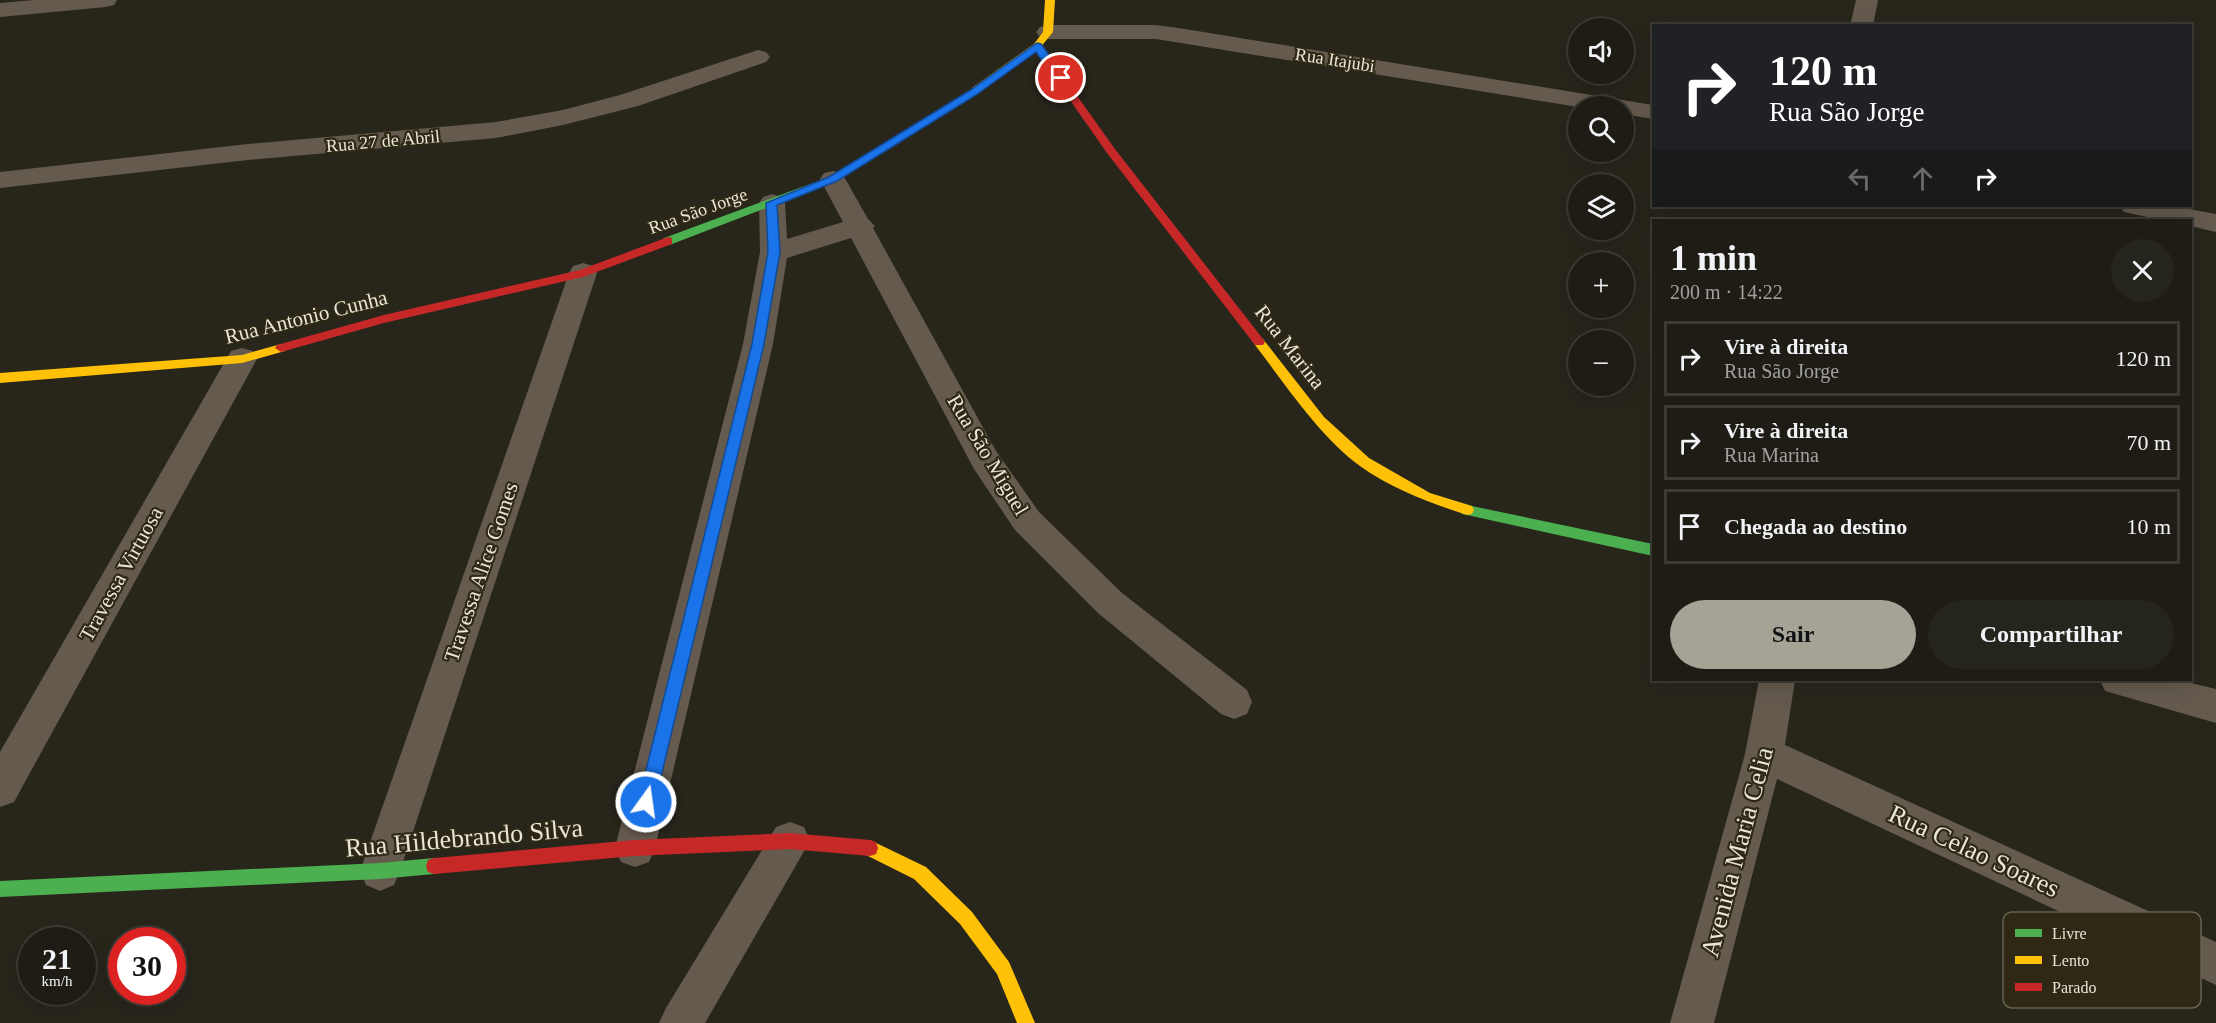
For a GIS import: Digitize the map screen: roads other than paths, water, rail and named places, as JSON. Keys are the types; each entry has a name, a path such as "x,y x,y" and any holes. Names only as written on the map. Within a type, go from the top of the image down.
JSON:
{"street":[{"path":"0,10 106,0"},
{"path":"1043,39 1050,0"},
{"path":"1861,24 1867,0"},
{"name":"Rua Itajubi","path":"1043,39 1156,32 1568,98"},
{"name":"Rua São Jorge","path":"583,273 833,179 972,93 1043,39"},
{"name":"Rua Marina","path":"1043,39 1112,151 1320,420 1364,462 1426,497 1483,515 1652,550"},
{"name":"Rua 27 de Abril","path":"0,180 283,149 392,142 498,129 603,108 682,85 758,57"},
{"name":"Rua Itajubi","path":"1634,109 1652,112"},
{"name":"Rua São Miguel","path":"833,179 861,226 985,460 1027,521 1110,603 1234,702"},
{"path":"635,848 758,344 774,252 772,203"},
{"path":"2138,207 2216,223"},
{"path":"774,252 861,226"},
{"name":"Rua Antonio Cunha","path":"0,378 242,359 384,319 583,273"},
{"name":"Travessa Alice Gomes","path":"380,871 583,273"},
{"name":"Travessa Virtuosa","path":"0,789 242,359"},
{"name":"Avenida Maria Celia","path":"1692,1023 1764,754 1777,681"},
{"path":"2122,681 2216,706"},
{"name":"Rua Celao Soares","path":"1764,754 2104,912"},
{"path":"681,1023 790,841"},
{"name":"Rua Hildebrando Silva","path":"0,890 380,871 635,848 790,841 866,846 920,873 966,918 1003,968 1026,1023"},
{"name":"Rua Celao Soares","path":"2201,957 2216,964"}]}
